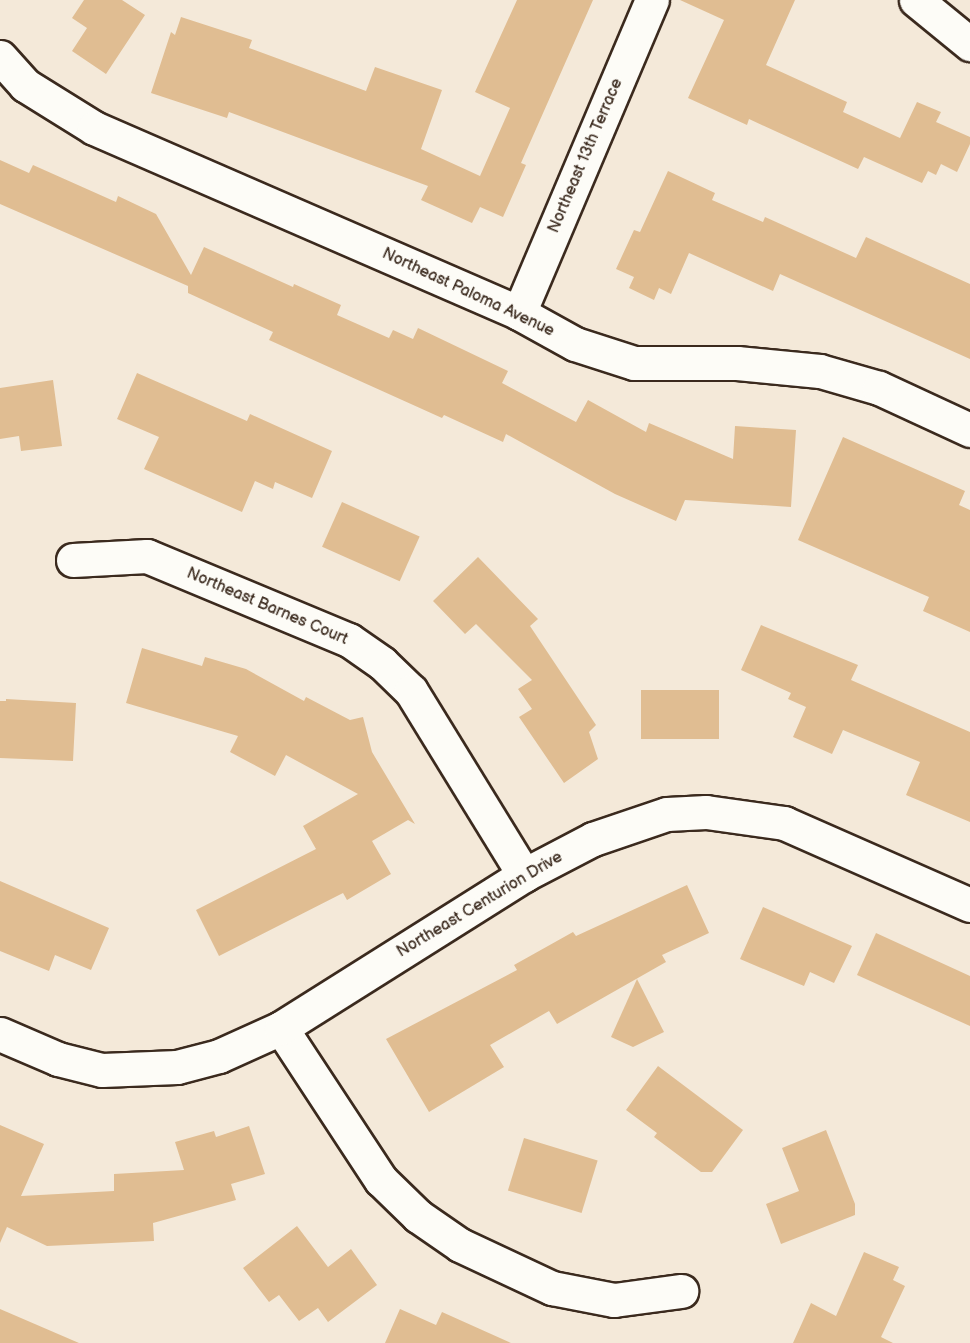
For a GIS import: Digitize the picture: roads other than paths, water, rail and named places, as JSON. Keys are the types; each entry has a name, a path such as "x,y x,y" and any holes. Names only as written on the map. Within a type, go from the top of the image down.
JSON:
{"street":[{"name":"Northeast 13th Terrace","path":"519,313 652,0"},
{"path":"916,0 970,44"},
{"name":"Northeast Paloma Avenue","path":"0,57 25,85 94,128 519,313 575,344 634,363 737,363 820,371 879,388 970,430"},
{"name":"Northeast Barnes Court","path":"73,560 147,556 349,640 382,663 418,701 524,875"},
{"name":"Northeast Centurion Drive","path":"0,1034 58,1059 102,1070 177,1067 219,1056 281,1028 524,875 593,839 667,814 706,812 784,824 970,905"},
{"path":"281,1028 381,1180 418,1216 460,1245 552,1288 614,1300 681,1291"}]}
